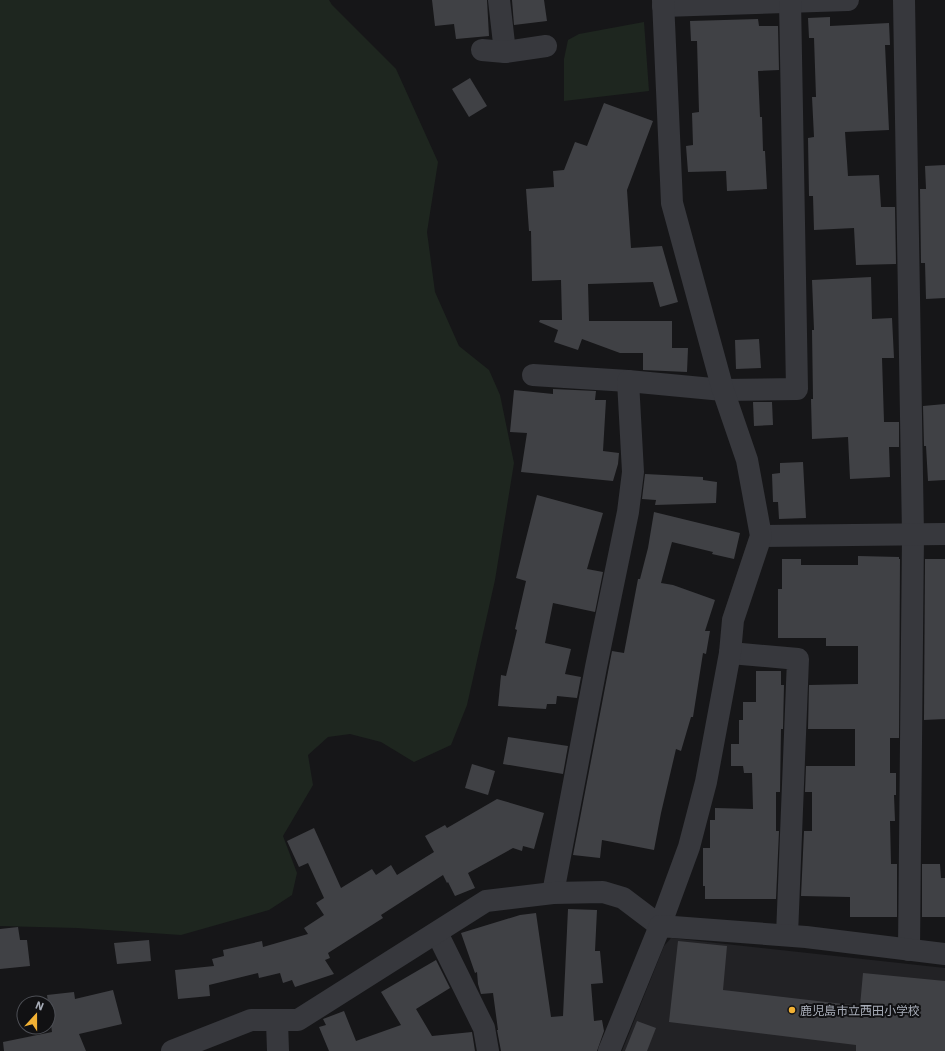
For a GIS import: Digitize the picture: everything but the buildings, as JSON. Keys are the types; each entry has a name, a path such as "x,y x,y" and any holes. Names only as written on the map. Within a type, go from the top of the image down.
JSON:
{"street":[{"path":"499,0 505,52"},
{"path":"609,1051 660,926 689,847 706,782 730,653 733,620 761,536 747,460 723,390 672,203 663,3 848,0"},
{"path":"904,0 914,535 909,950"},
{"path":"533,375 628,381 723,390 797,390 790,1"},
{"path":"482,50 505,52 546,46"},
{"path":"553,893 596,667 628,512 633,472 628,381"},
{"path":"761,536 945,534"},
{"path":"730,653 798,659 787,935"},
{"path":"172,1051 251,1020 298,1020 486,901 553,893 603,892 623,898 660,926 787,935 945,954"},
{"path":"436,933 484,1028 488,1051"},
{"path":"277,1020 278,1051"}],"shaded area":[{"path":"0,0 329,0 332,5 396,69 438,162 427,232 435,292 459,346 489,370 500,395 514,463 495,580 467,705 451,745 414,762 381,742 350,734 328,737 308,755 313,785 283,836 297,873 292,895 269,910 181,935 77,928 0,926"},
{"path":"644,22 649,91 564,101 564,59 568,40 579,34"},
{"name":"鹿児島市立西田小学校","path":"671,938 945,968 945,1051 622,1051 664,946"}],"place":[{"name":"鹿児島市立西田小学校","path":"792,1010"}]}
